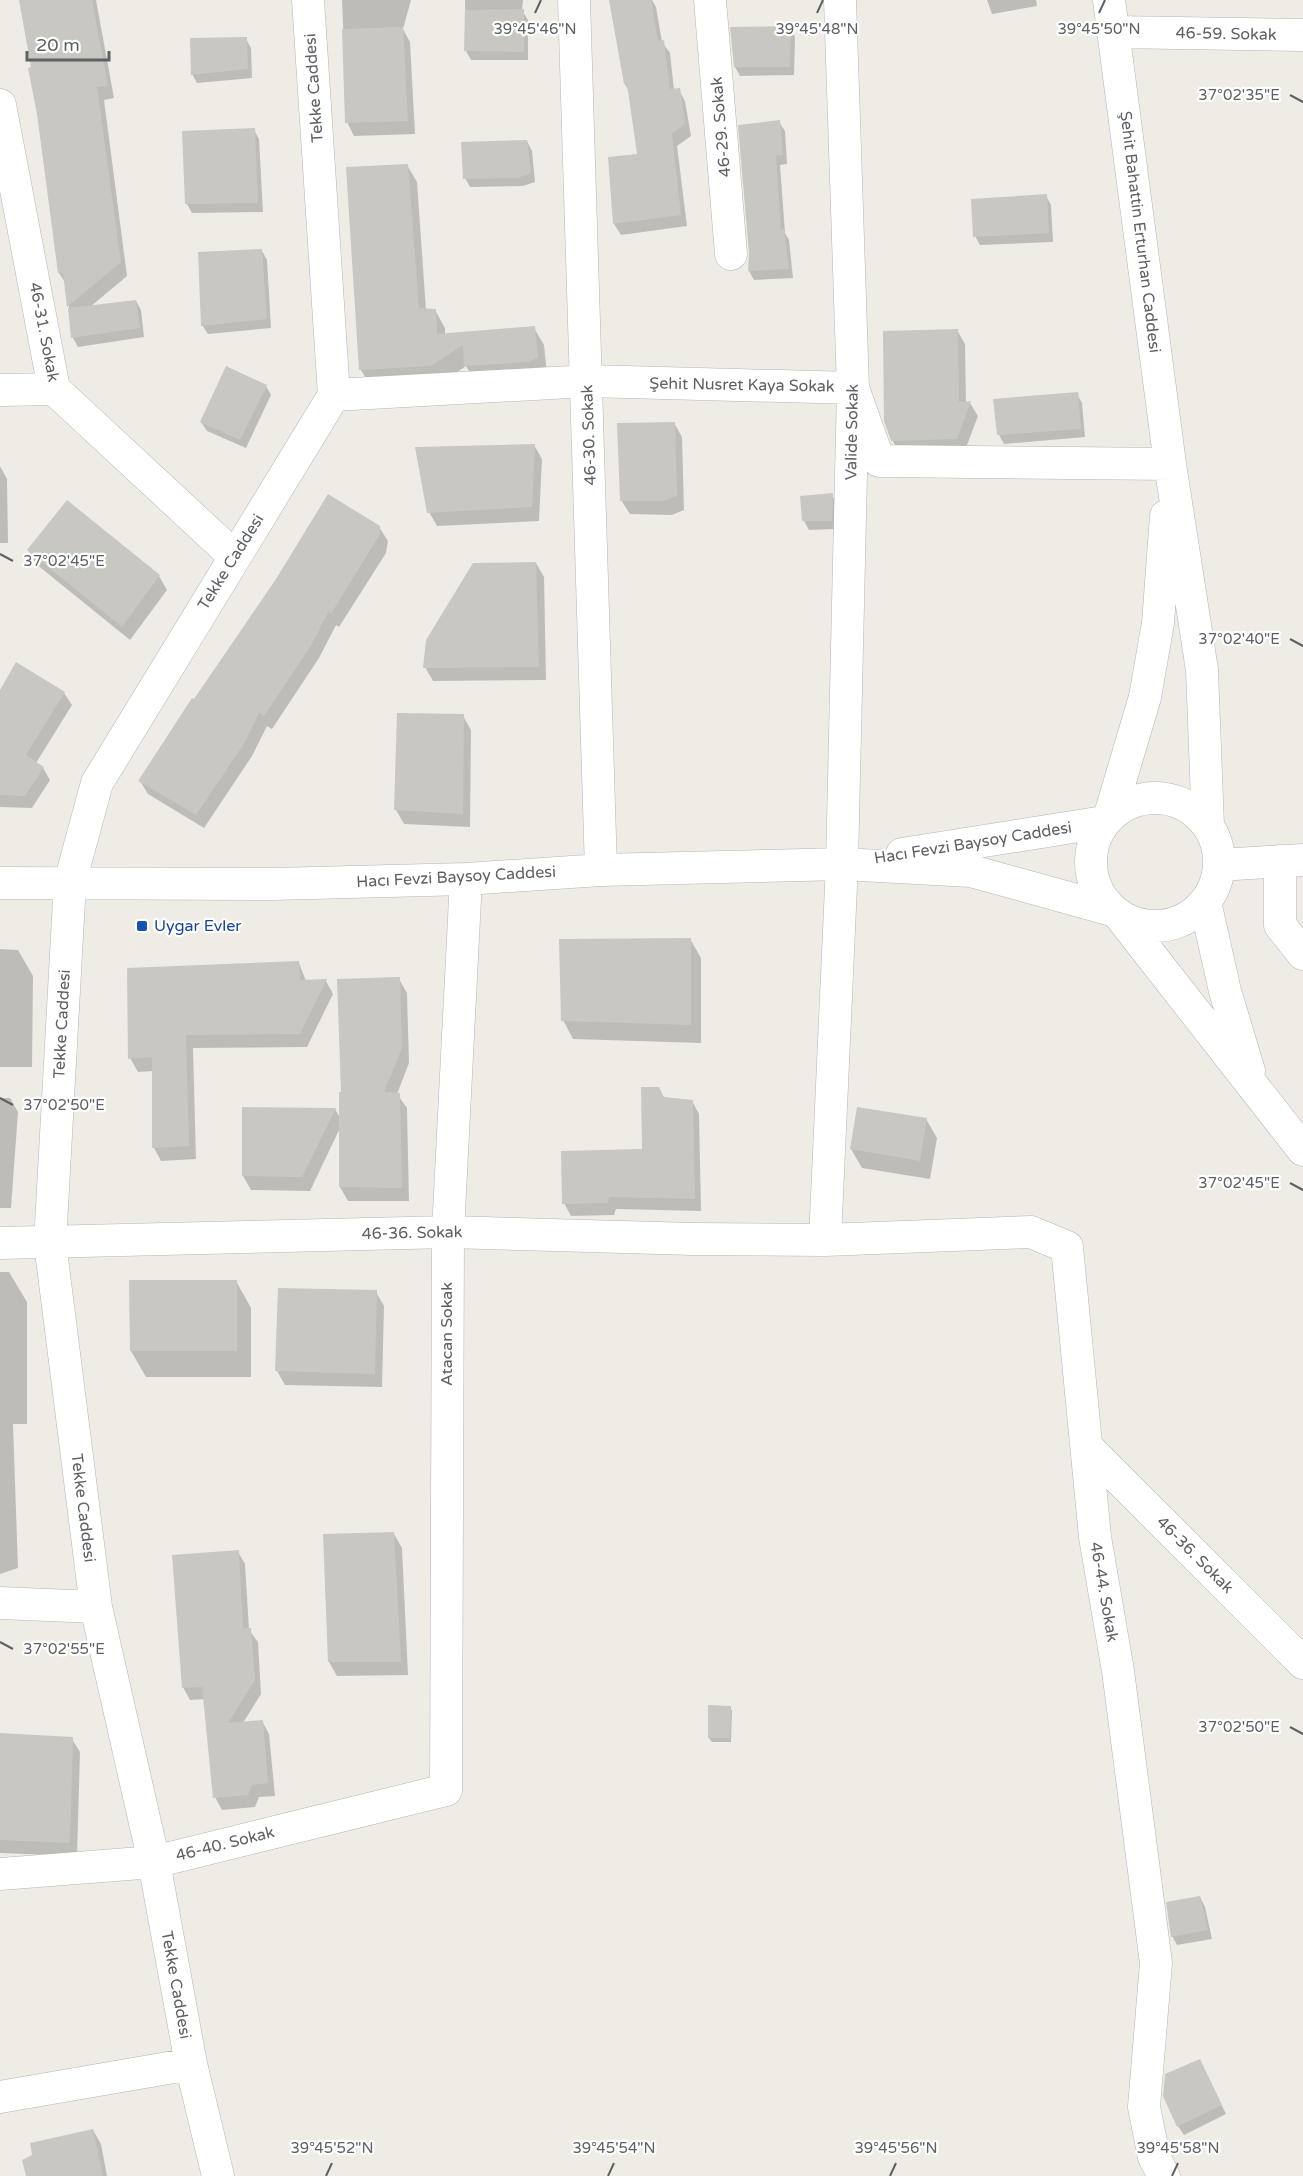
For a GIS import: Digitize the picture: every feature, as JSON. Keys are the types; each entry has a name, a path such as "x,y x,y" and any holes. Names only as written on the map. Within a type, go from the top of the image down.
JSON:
{"street":[{"name":"Tekke Caddesi","path":"218,2176 191,2064 154,1862 96,1607 50,1243 70,882 97,783 334,395 308,0"},
{"name":"46-30. Sokak","path":"574,0 588,381 601,870"},
{"name":"46-29. Sokak","path":"710,0 731,254"},
{"name":"Valide Sokak","path":"825,1240 842,864 853,388 840,0"},
{"name":"Şehit Bahattin Erturhan Caddesi","path":"1109,0 1170,464 1202,670 1208,826"},
{"name":"46-59. Sokak","path":"1114,32 1303,35"},
{"name":"46-31. Sokak","path":"0,105 54,389 234,556"},
{"name":"Şehit Nusret Kaya Sokak","path":"334,395 588,381 853,388 879,461 1170,464"},
{"path":"0,390 54,389"},
{"name":"Şehit Bahattin Erturhan Caddesi","path":"1107,819 1145,697 1158,623 1170,464"},
{"path":"1116,913 1140,924 1162,926 1182,920 1205,902 1215,885 1219,865 1217,844 1208,826 1187,806 1164,798 1136,800 1107,819 1094,840 1090,867 1097,891 1303,1150"},
{"name":"Hacı Fevzi Baysoy Caddesi","path":"842,864 1107,819"},
{"path":"1219,865 1292,861 1280,925 1303,954"},
{"name":"Hacı Fevzi Baysoy Caddesi","path":"0,883 274,884 466,879 601,870 842,864 971,871 1052,891 1116,913"},
{"name":"Hacı Fevzi Baysoy Caddesi","path":"0,876 70,882"},
{"name":"Atacan Sokak","path":"446,1790 448,1232 466,879"},
{"path":"1205,902 1225,991 1253,1087"},
{"name":"46-36. Sokak","path":"0,1243 448,1232 693,1239 825,1240"},
{"name":"46-44. Sokak","path":"825,1240 1031,1232 1067,1247 1095,1537 1118,1671 1156,1963 1144,2107 1154,2157 1164,2176"},
{"name":"46-36. Sokak","path":"1087,1447 1303,1663"},
{"path":"0,1604 96,1607"},
{"name":"46-40. Sokak","path":"0,1874 154,1862 446,1790"},
{"path":"0,2097 191,2064"}],"building":[{"path":"19,0 92,0 108,86 97,87 121,262 67,307 63,273 58,273 37,114 28,68 31,67"},
{"path":"609,0 651,0 658,41 664,40 670,89 680,88 685,124 672,134 681,215 613,224 608,157 637,154 627,84 624,84"},
{"path":"524,9 524,52 464,51 465,10"},
{"path":"791,26 790,67 734,67 730,27"},
{"path":"403,27 408,121 345,123 342,29"},
{"path":"247,37 248,69 191,75 190,38"},
{"path":"780,120 783,155 776,156 781,229 784,229 789,269 748,271 749,253 738,125"},
{"path":"255,128 258,203 185,204 182,131"},
{"path":"527,140 531,173 518,178 463,179 461,142"},
{"path":"408,164 419,308 436,309 437,334 535,326 538,357 529,362 464,366 463,345 431,366 359,370 346,167"},
{"path":"1047,194 1049,233 973,237 971,199"},
{"path":"262,249 267,319 201,326 198,252"},
{"path":"136,300 140,328 71,338 68,308"},
{"path":"958,329 959,402 971,401 957,439 891,441 884,421 883,331"},
{"path":"226,366 267,385 240,440 200,422"},
{"path":"1078,392 1081,429 997,435 993,399"},
{"path":"675,422 677,496 663,501 620,501 617,423"},
{"path":"535,444 532,507 427,513 415,447"},
{"path":"833,493 832,521 802,521 800,496"},
{"path":"328,494 380,526 380,534 331,614 328,612 312,644 264,716 259,713 245,742 196,815 138,781 192,698 194,699 276,579"},
{"path":"67,500 160,575 122,627 27,550"},
{"path":"536,562 539,667 423,668 426,640 473,563"},
{"path":"16,662 65,692 26,755 44,767 25,796 0,795 0,690"},
{"path":"397,713 464,714 463,814 394,810"},
{"path":"691,938 691,1025 561,1021 559,939"},
{"path":"299,961 300,980 327,979 300,1034 186,1035 189,1146 152,1148 152,1057 128,1059 127,968"},
{"path":"400,977 402,1048 384,1092 400,1093 402,1188 339,1187 339,1092 341,1092 337,979"},
{"path":"641,1087 659,1087 664,1097 693,1100 695,1199 609,1197 608,1203 562,1204 561,1151 642,1149"},
{"path":"242,1107 336,1108 302,1177 242,1176"},
{"path":"857,1107 927,1118 920,1161 850,1149"},
{"path":"129,1280 237,1280 237,1351 130,1351"},
{"path":"278,1288 377,1290 375,1374 275,1371"},
{"path":"394,1532 401,1662 328,1662 323,1534"},
{"path":"239,1550 243,1628 251,1628 255,1680 228,1723 263,1720 268,1783 252,1785 248,1795 213,1798 202,1687 182,1688 172,1555"},
{"path":"708,1705 731,1706 730,1738 708,1738"},
{"path":"0,1733 73,1737 70,1843 0,1840"},
{"path":"1200,1896 1208,1930 1171,1937 1166,1902"},
{"path":"1200,2059 1222,2105 1177,2127 1163,2096 1165,2074"},
{"path":"93,2129 103,2176 26,2176 22,2160 32,2155 30,2143"}],"place":[{"name":"Uygar Evler","path":"142,926"}]}
